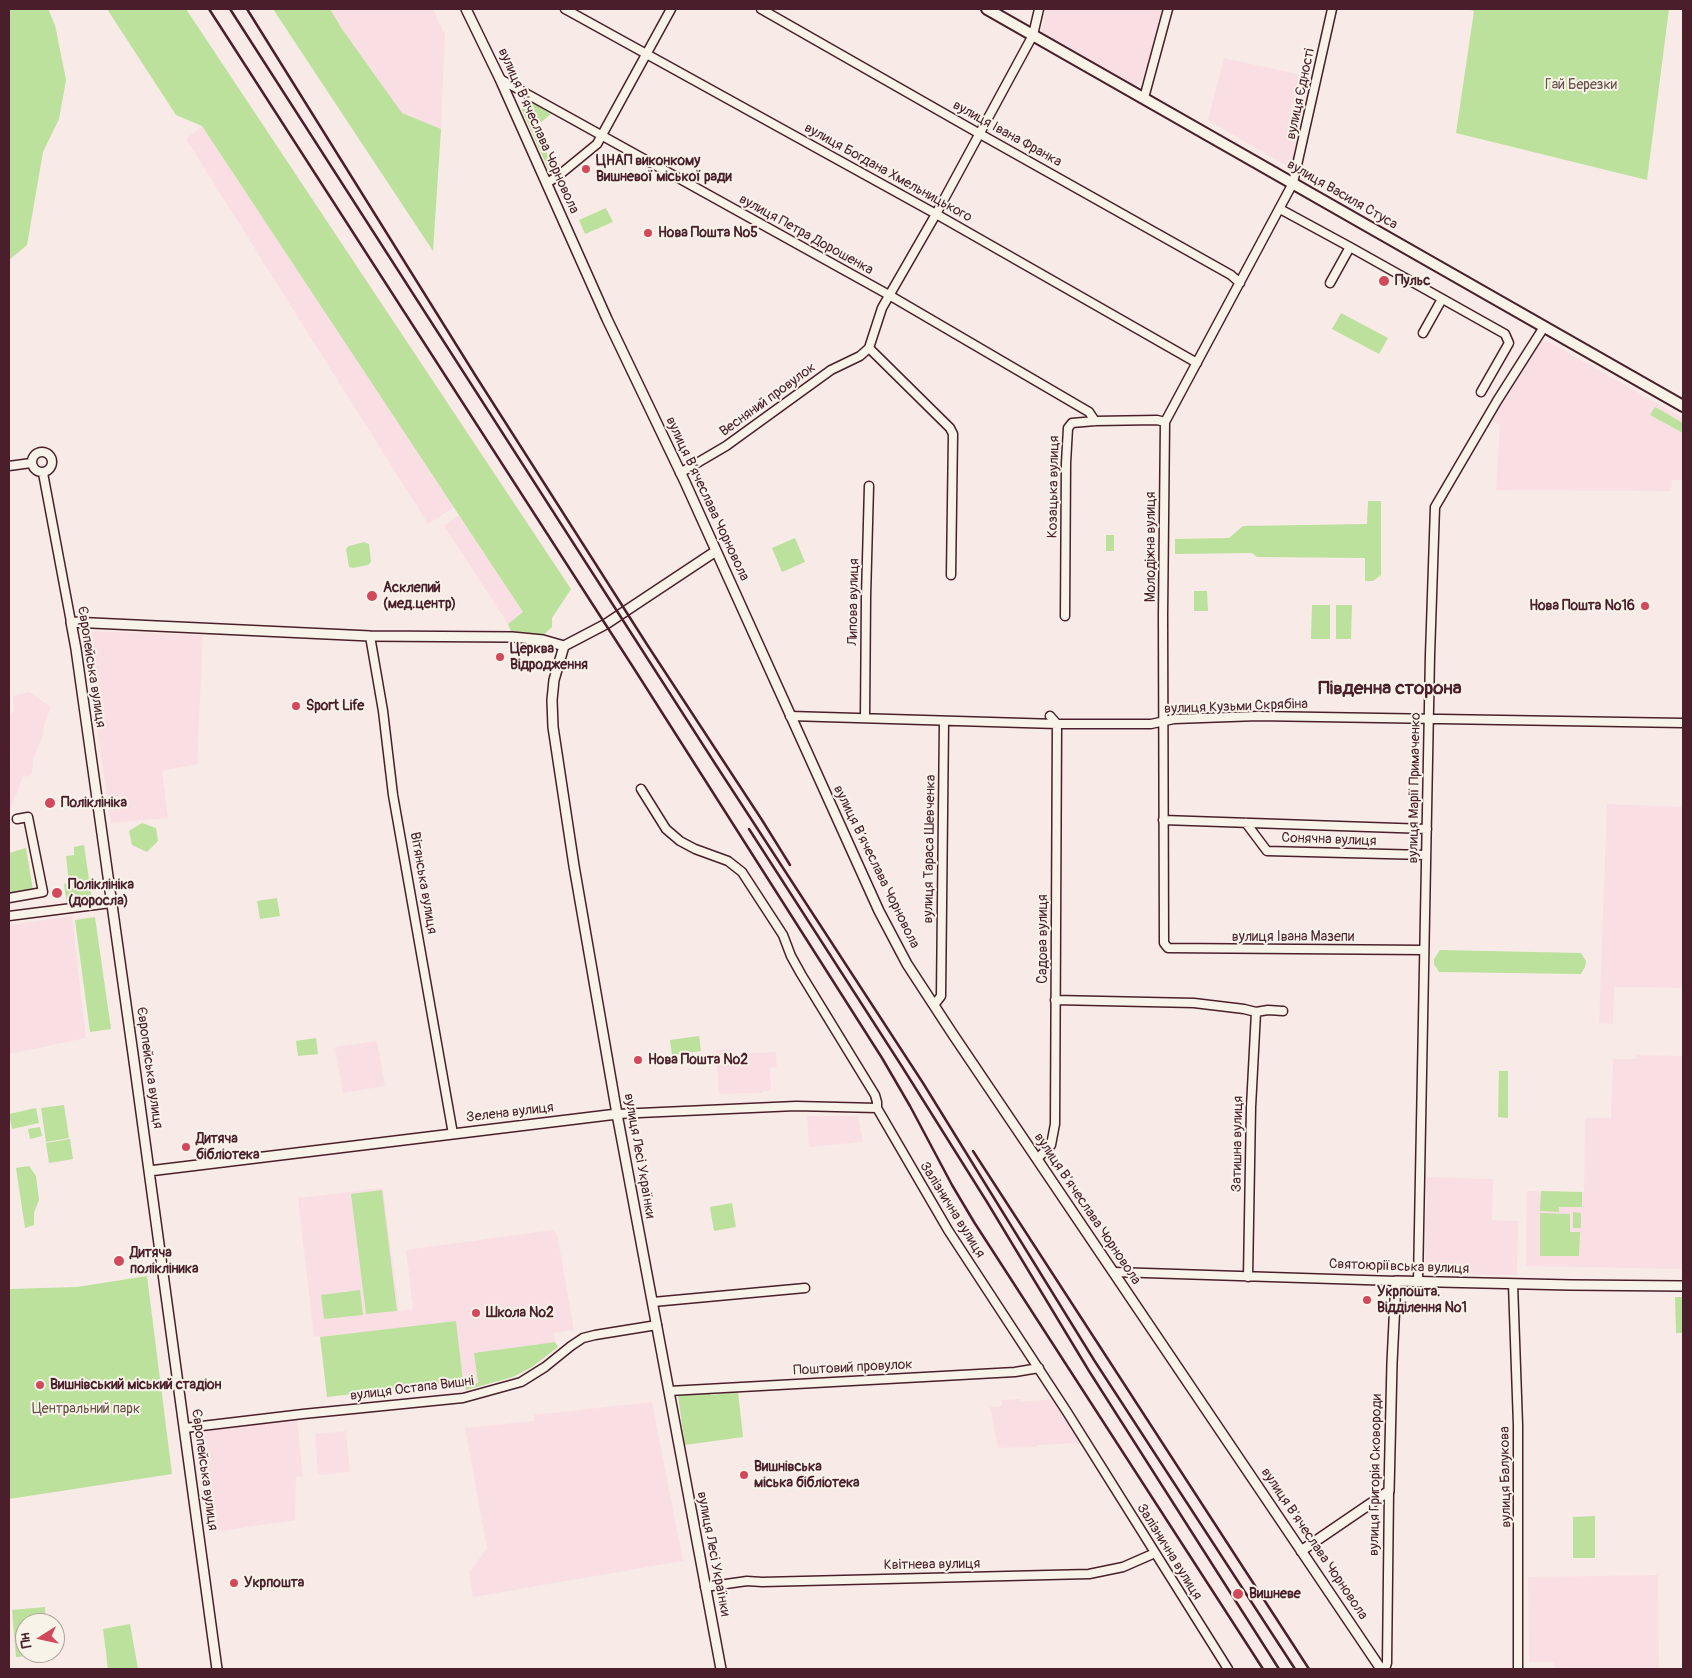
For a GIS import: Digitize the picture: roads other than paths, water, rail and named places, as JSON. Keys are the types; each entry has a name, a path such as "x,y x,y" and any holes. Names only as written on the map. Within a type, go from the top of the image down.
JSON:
{"main road":[{"name":"вулиця Василя Стуса","path":"988,9 1683,406"}],"street":[{"name":"вулиця Вʼячеслава Чорновола","path":"466,9 500,79 607,319 716,551 879,911 907,964 1301,1551 1383,1669"},
{"name":"вулиця Богдана Хмельницького","path":"565,9 936,214 1197,363"},
{"path":"547,183 597,144 671,9"},
{"name":"вулиця Івана Франка","path":"761,9 980,134 1097,198 1240,283"},
{"path":"951,575 953,434 950,428 869,348 882,308 936,214 1033,35 1039,9"},
{"path":"1144,98 1168,9"},
{"name":"вулиця Єдності","path":"1293,183 1332,9"},
{"name":"вулиця Петра Дорошенка","path":"500,79 889,295 1081,407 1089,412 1095,421"},
{"name":"Молодіжна вулиця","path":"1164,943 1165,422 1293,183"},
{"path":"1280,209 1505,334 1509,344 1481,392"},
{"path":"1330,283 1350,247"},
{"path":"1422,333 1442,299"},
{"name":"вулиця Марії Примаченко","path":"1418,1281 1435,507 1497,401 1544,326"},
{"name":"Весняний провулок","path":"680,473 726,446 831,370 860,356 869,348"},
{"name":"Козацька вулиця","path":"1065,616 1066,435 1068,428 1072,423 1095,421 1157,420 1165,422"},
{"name":"Європейська вулиця","path":"31,463 33,456 39,452 49,454 52,464 49,470 43,473 76,649 217,1669"},
{"path":"9,466 31,463 36,472 43,473"},
{"name":"Липова вулиця","path":"865,718 869,486"},
{"path":"71,622 370,636 512,637 543,640 564,646 598,629 716,551"},
{"name":"Вітянська вулиця","path":"370,636 393,795 453,1134"},
{"name":"вулиця Лесі Українки","path":"564,646 554,680 552,700 553,727 577,888 720,1669"},
{"name":"вулиця Кузьми Скрябіна","path":"790,716 1057,724 1151,724 1174,719 1258,716 1683,723"},
{"path":"1050,716 1057,724"},
{"name":"вулиця Тараса Шевченка","path":"934,1005 941,996 944,721"},
{"name":"Садова вулиця","path":"1038,1159 1051,1145 1055,1124 1057,724"},
{"name":"Залізнична вулиця","path":"641,789 666,828 680,841 695,850 728,860 742,872 783,935 791,956 801,974 875,1094 876,1108 948,1230 1039,1368 1228,1669"},
{"path":"9,898 43,892 28,817 18,819"},
{"name":"Сонячна вулиця","path":"1163,820 1427,829"},
{"name":"Сонячна вулиця","path":"1246,823 1266,851 1426,855"},
{"path":"9,916 111,903"},
{"name":"вулиця Івана Мазепи","path":"1164,943 1168,948 1424,950"},
{"path":"1055,1000 1194,1003 1256,1012 1268,1010 1283,1011"},
{"name":"Затишна вулиця","path":"1248,1277 1251,1107 1256,1012"},
{"name":"Зелена вулиця","path":"149,1171 617,1114 796,1106 876,1108"},
{"name":"Святоюріївська вулиця","path":"1114,1272 1514,1284 1683,1286"},
{"name":"вулиця Григорія Сковороди","path":"1383,1669 1387,1663 1392,1363 1396,1281"},
{"name":"вулиця Балукова","path":"1514,1284 1518,1435 1518,1669"},
{"path":"652,1302 805,1288"},
{"name":"вулиця Остапа Вишні","path":"184,1428 463,1398 521,1382 546,1367 571,1346 584,1338 657,1325"},
{"name":"Поштовий провулок","path":"669,1391 1015,1372 1039,1368"},
{"path":"1301,1551 1389,1491"},
{"name":"Квітнева вулиця","path":"705,1587 747,1581 1089,1574 1123,1567 1156,1553"}],"railway":[{"path":"209,9 633,667 882,1058 974,1222 1263,1669"},
{"path":"230,9 714,762 923,1083 1094,1360 1295,1669"},
{"path":"247,9 477,378 790,865"},
{"path":"749,829 901,1065 987,1202 1089,1371 1279,1669"},
{"path":"973,1151 1309,1669"}],"place":[{"name":"ЦНАП виконкому Вишневої міської ради","path":"586,169"},
{"name":"Нова Пошта №5","path":"648,233"},
{"name":"Пульс","path":"1384,281"},
{"name":"Асклепий (мед.центр)","path":"372,596"},
{"name":"Нова Пошта №16","path":"1645,606"},
{"name":"Церква Відродження","path":"500,657"},
{"name":"Sport Life","path":"296,706"},
{"name":"Поліклініка","path":"50,803"},
{"name":"Поліклініка (доросла)","path":"57,893"},
{"name":"Нова Пошта №2","path":"638,1060"},
{"name":"Дитяча бібліотека","path":"186,1147"},
{"name":"Дитяча полікліника","path":"119,1261"},
{"name":"Укрпошта. Відділення №1","path":"1367,1300"},
{"name":"Школа №2","path":"476,1313"},
{"name":"Вишнівський міський стадіон","path":"40,1385"},
{"name":"Вишнівська міська бібліотека","path":"744,1475"},
{"name":"Укрпошта","path":"234,1583"},
{"name":"Вишневе","path":"1238,1594"}],"district":[{"name":"Південна сторона","path":"1390,689"}],"park label":[{"name":"Гай Березки","path":"1581,85"},
{"name":"Центральний парк","path":"86,1409"}]}
